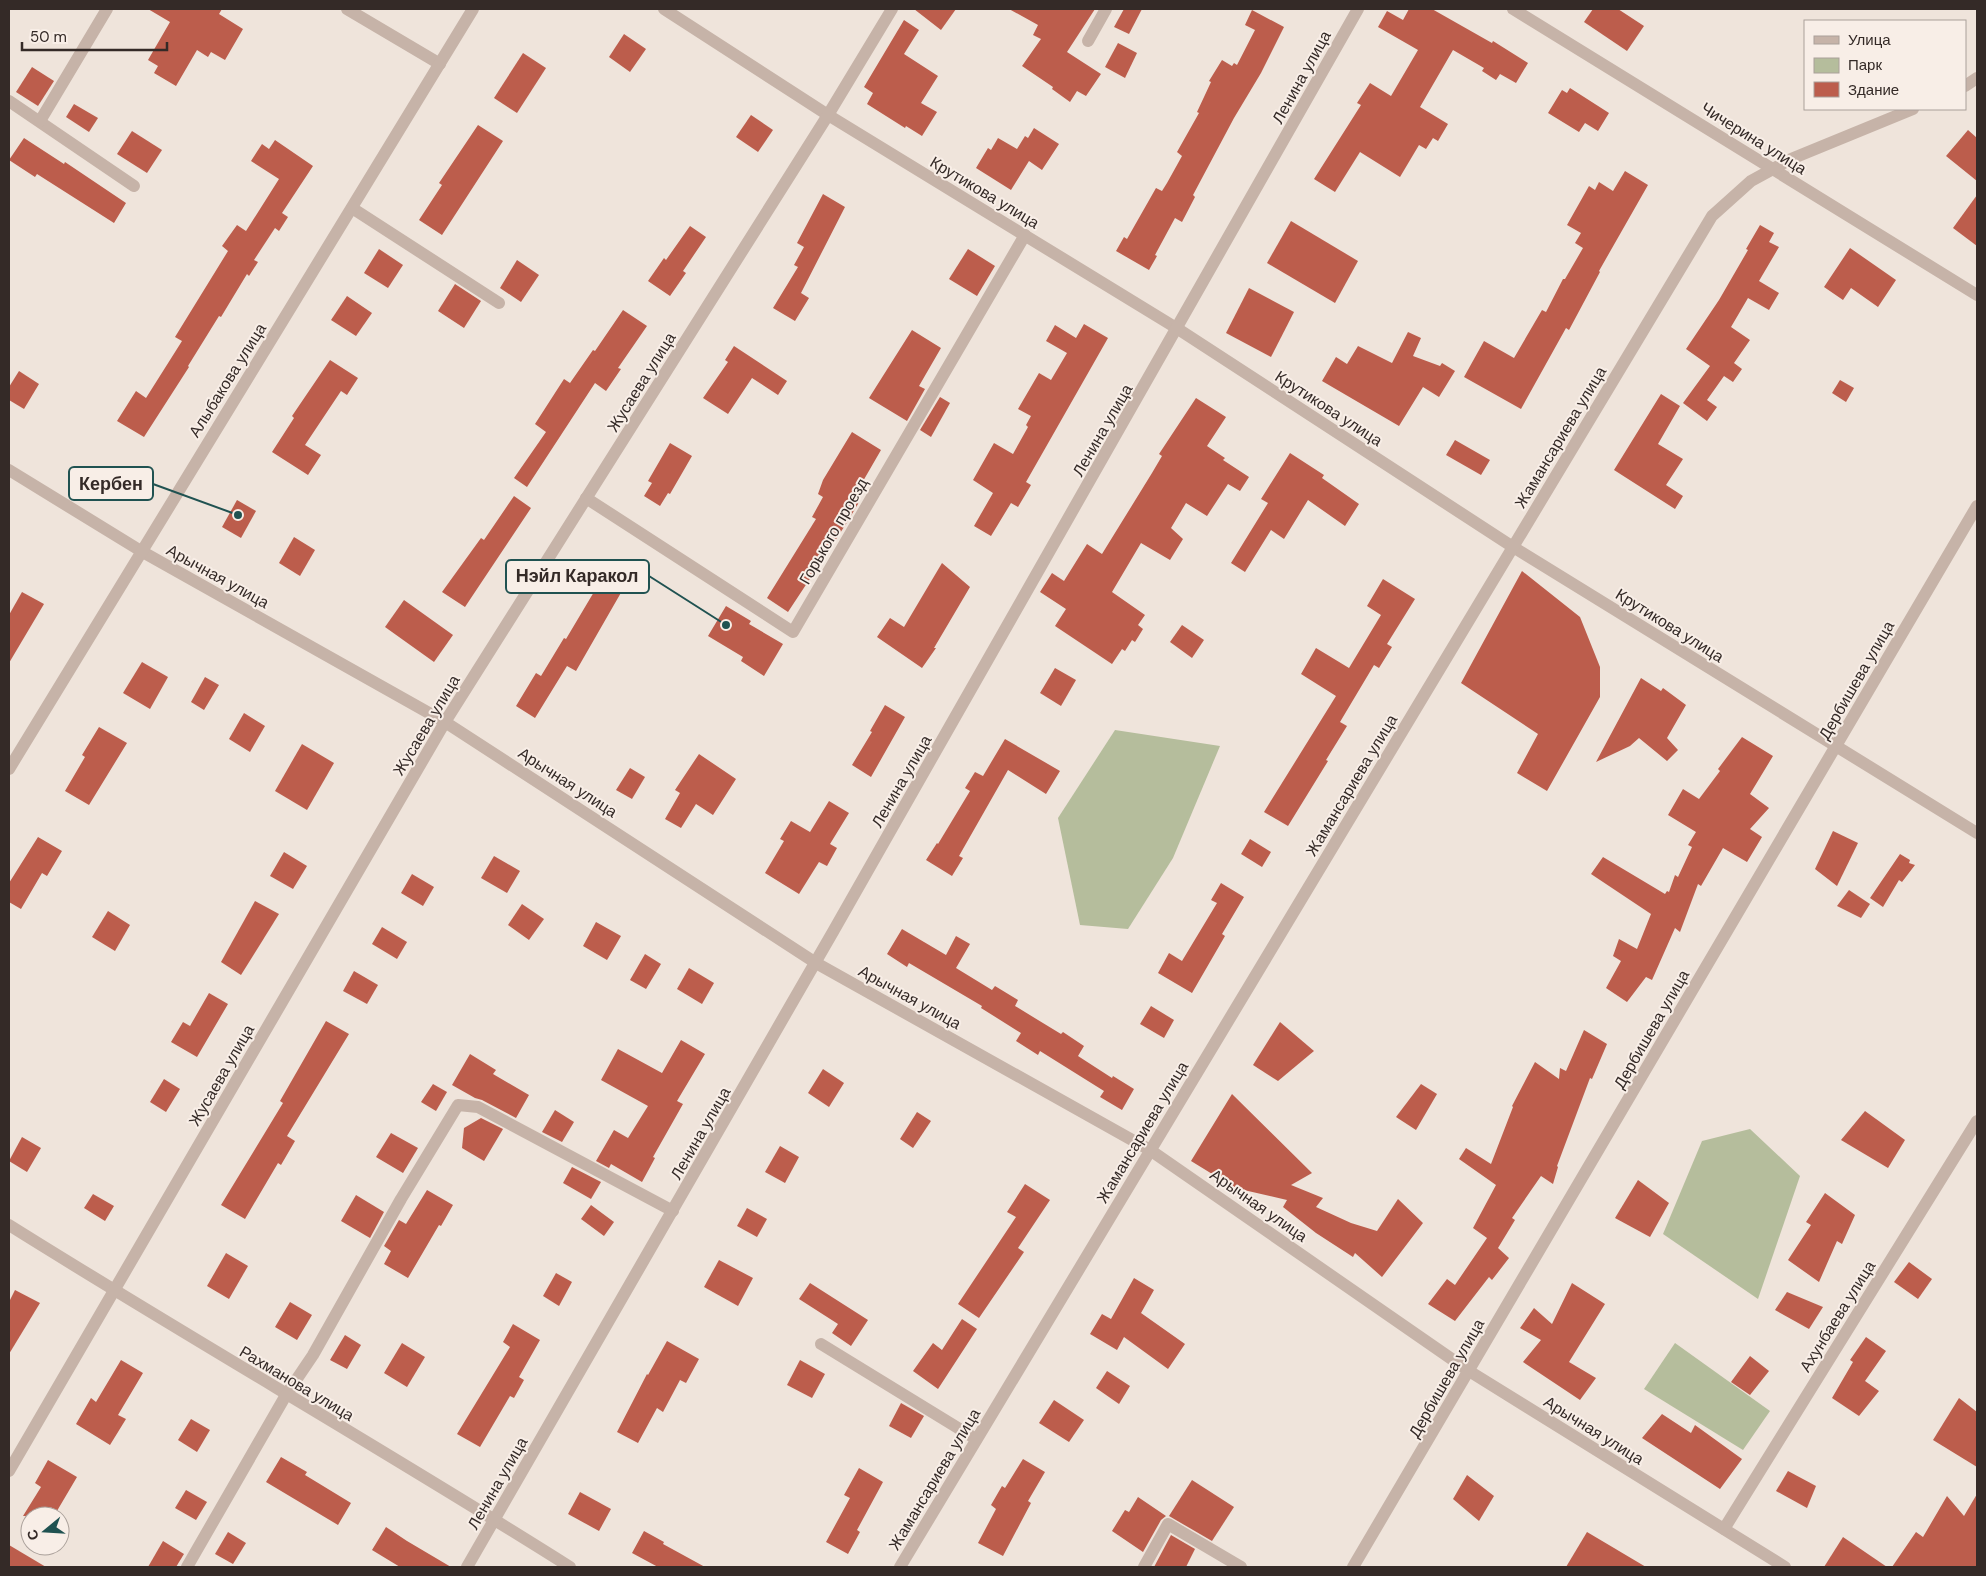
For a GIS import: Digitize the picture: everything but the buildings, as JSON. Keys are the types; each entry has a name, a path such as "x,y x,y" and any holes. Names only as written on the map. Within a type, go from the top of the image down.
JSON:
{"street":[{"path":"40,121 107,9"},
{"path":"347,9 440,64"},
{"name":"Алыбакова улица","path":"9,768 474,9"},
{"name":"Крутикова улица","path":"664,9 828,115 1178,330 1513,547 1977,833"},
{"name":"Жусаева улица","path":"9,1471 445,722 828,115 892,9"},
{"path":"1088,41 1106,9"},
{"name":"Ленина улица","path":"467,1567 816,963 1178,330 1358,9"},
{"name":"Чичерина улица","path":"1513,9 1977,296"},
{"path":"1966,85 1977,78"},
{"path":"9,102 40,121 134,186"},
{"name":"Жамансариева улица","path":"900,1567 1712,216 1751,181 1790,159 1911,110"},
{"path":"352,208 499,303"},
{"name":"Горького проезд","path":"586,498 793,632 1025,235"},
{"name":"Арычная улица","path":"9,470 141,551 445,722 816,963 1150,1150 1468,1371 1786,1567"},
{"name":"Дербишева улица","path":"1353,1567 1977,506"},
{"path":"186,1567 286,1395 313,1355 401,1199 458,1105 478,1107 673,1211"},
{"name":"Ахунбаева улица","path":"1724,1529 1977,1121"},
{"name":"Рахманова улица","path":"9,1225 114,1291 570,1567"},
{"path":"821,1344 976,1439"},
{"path":"1144,1567 1168,1524 1241,1567"}],"green space":[{"path":"1115,730 1220,746 1173,858 1128,929 1080,925 1058,818"},
{"path":"1750,1129 1800,1176 1758,1299 1663,1234 1702,1141"},
{"path":"1675,1343 1770,1411 1743,1450 1644,1389"}],"place":[{"name":"Кербен","path":"238,515"},
{"name":"Нэйл Каракол","path":"726,625"}]}
